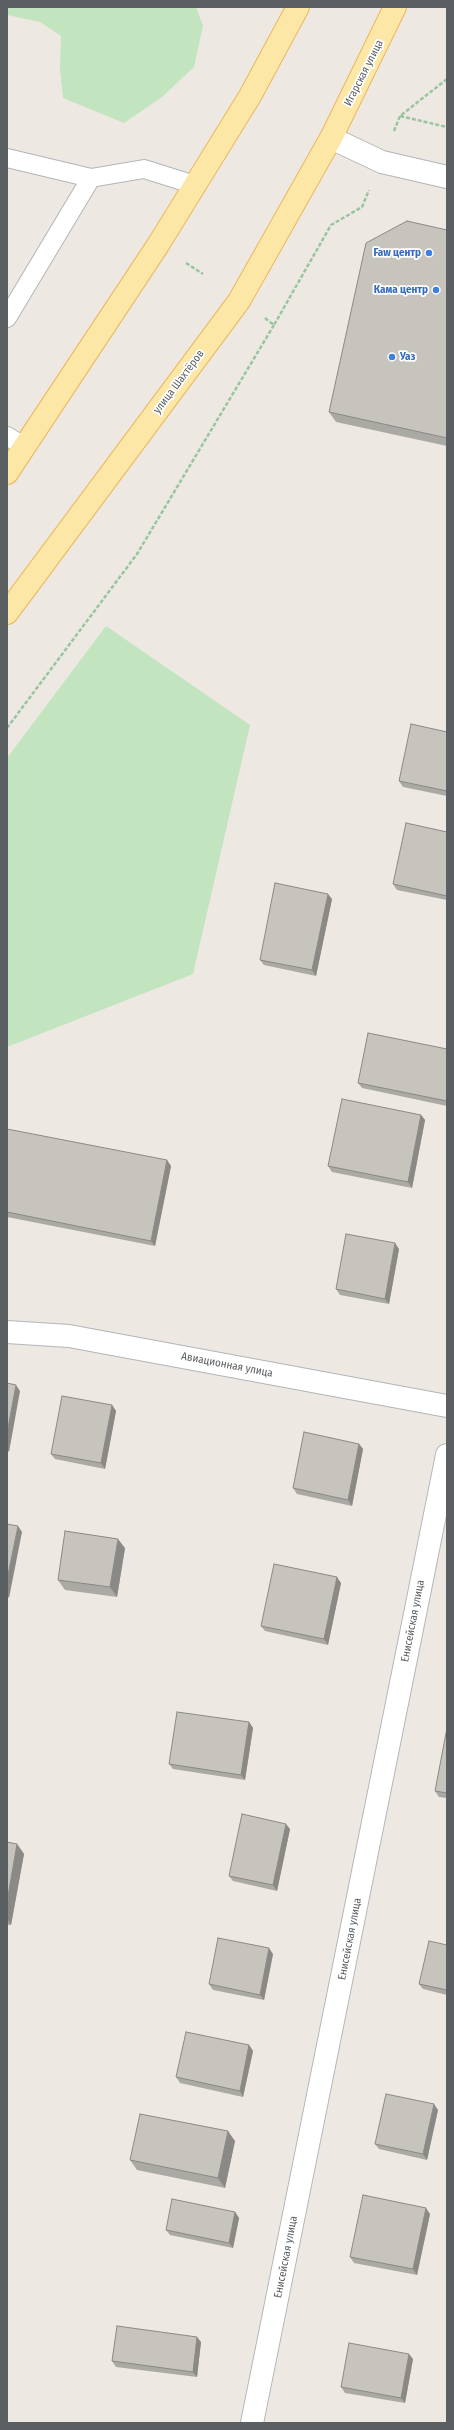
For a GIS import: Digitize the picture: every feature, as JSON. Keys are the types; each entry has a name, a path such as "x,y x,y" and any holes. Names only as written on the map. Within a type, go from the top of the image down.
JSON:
{"main road":[{"path":"7,473 195,185 250,96 298,7"},
{"name":"Игарская улица","path":"331,138 395,7"},
{"name":"улица Шахтёров","path":"7,613 239,301 331,138"}],"street":[{"path":"331,138 382,162 447,177"},
{"name":"Авиационная улица","path":"7,1332 70,1336 447,1406"},
{"name":"Енисейская улица","path":"252,2423 447,1455"}],"lane":[{"path":"7,158 91,178 144,169 195,185"},
{"path":"7,318 91,178"},
{"path":"7,436 25,447"}],"path":[{"path":"393,136 400,116 447,79"},
{"path":"400,116 447,127"},
{"path":"7,728 137,554 274,325 331,225 362,207 370,188"},
{"path":"186,263 203,274"},
{"path":"260,315 274,325"}],"green space":[{"path":"7,7 196,7 203,26 194,67 162,97 124,123 63,98 60,68 61,36 40,22 7,15"},
{"path":"106,626 250,725 193,974 7,1047 7,758"}],"building":[{"path":"407,221 447,230 447,438 329,412 366,243"},
{"path":"411,724 447,732 447,791 399,781"},
{"path":"406,823 447,832 447,896 393,884"},
{"path":"275,883 328,894 312,970 260,960"},
{"path":"368,1033 447,1049 447,1101 358,1083"},
{"path":"342,1099 421,1115 408,1182 328,1166"},
{"path":"7,1129 167,1160 151,1241 7,1212"},
{"path":"346,1234 395,1243 385,1299 336,1289"},
{"path":"7,1383 16,1385 7,1433"},
{"path":"62,1396 112,1405 101,1463 51,1454"},
{"path":"304,1432 359,1444 348,1500 293,1488"},
{"path":"7,1524 18,1526 7,1580"},
{"path":"65,1531 118,1539 110,1587 58,1580"},
{"path":"274,1564 337,1577 324,1639 261,1626"},
{"path":"177,1712 249,1722 241,1775 169,1764"},
{"path":"447,1728 447,1793 435,1791"},
{"path":"242,1814 286,1824 273,1885 229,1876"},
{"path":"7,1842 17,1844 7,1902"},
{"path":"218,1938 269,1948 260,1995 209,1984"},
{"path":"429,1941 447,1945 447,1990 419,1984"},
{"path":"186,2032 249,2045 240,2091 176,2077"},
{"path":"386,2094 434,2104 423,2154 375,2144"},
{"path":"140,2114 228,2131 218,2178 130,2160"},
{"path":"363,2195 426,2208 413,2269 350,2257"},
{"path":"172,2199 235,2212 229,2243 166,2230"},
{"path":"117,2326 197,2337 193,2372 112,2361"},
{"path":"349,2343 409,2354 401,2398 341,2387"}],"place":[{"name":"Faw центр","path":"429,253"},
{"name":"Кама центр","path":"436,290"},
{"name":"Уаз","path":"392,357"}]}
